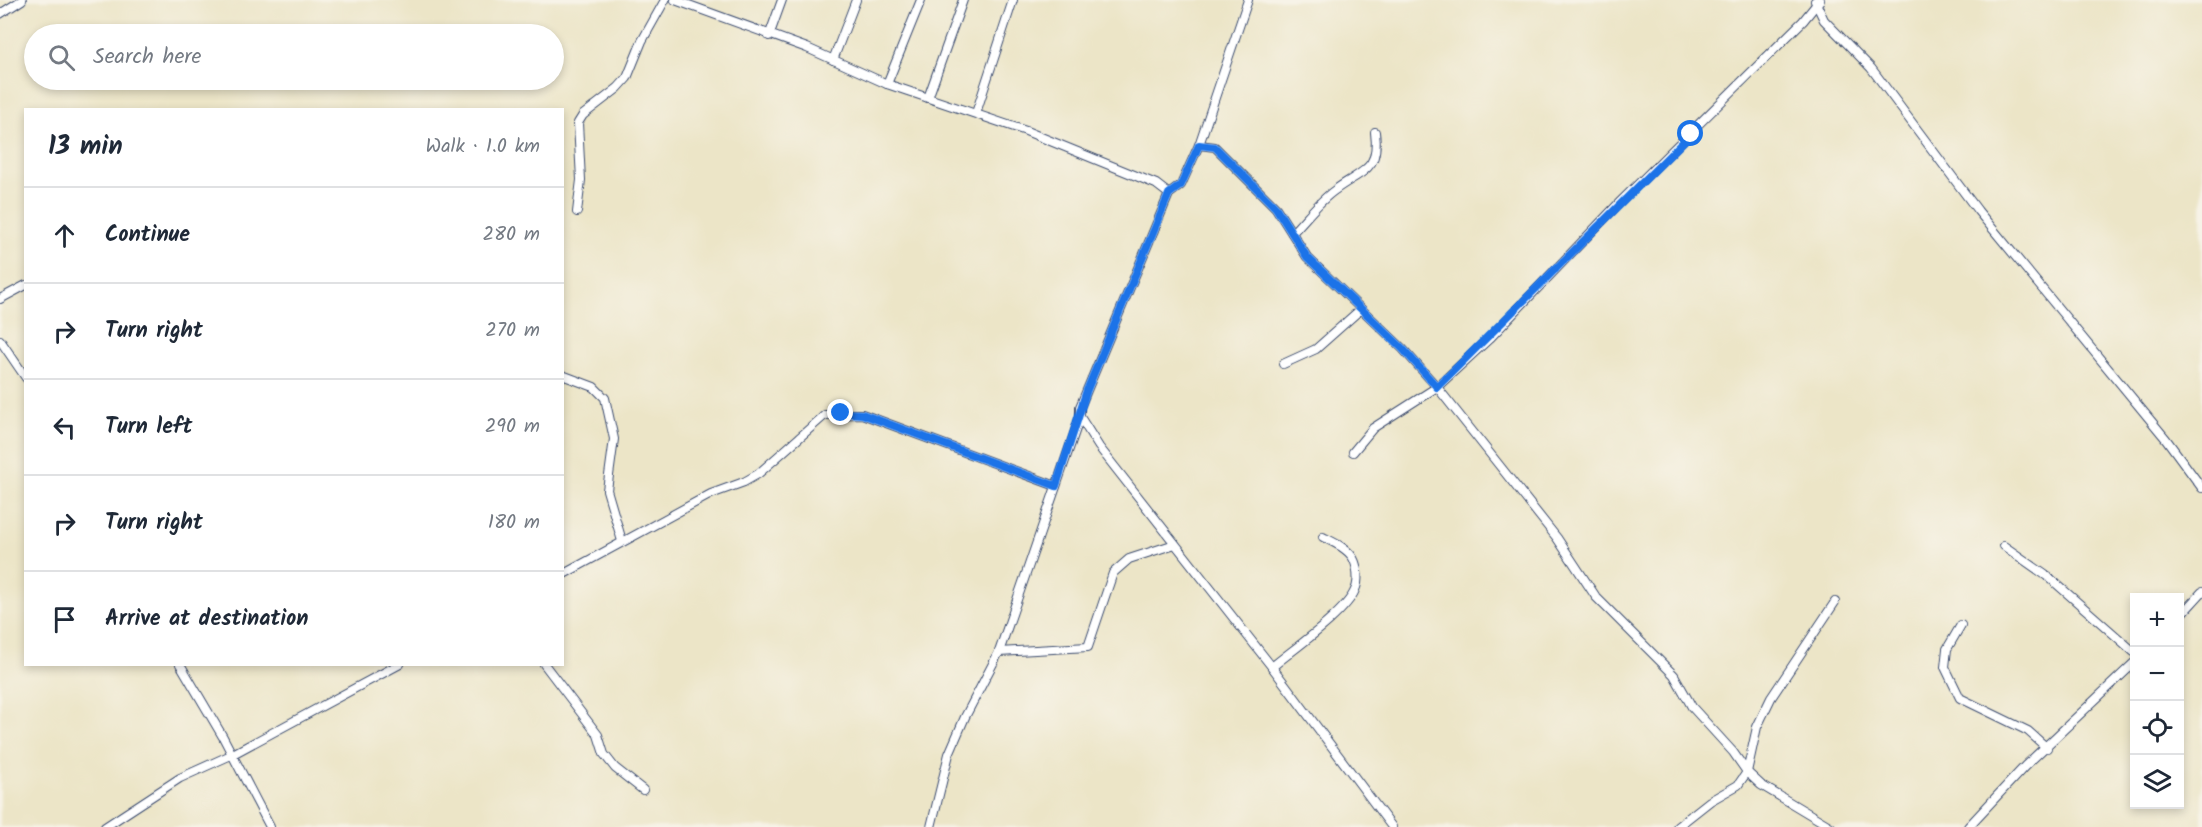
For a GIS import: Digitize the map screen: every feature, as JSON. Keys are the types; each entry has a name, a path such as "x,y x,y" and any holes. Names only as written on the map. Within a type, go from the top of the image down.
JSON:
{"street":[{"path":"0,14 22,0"},
{"path":"577,212 581,180 578,123 583,115 618,88 627,78 642,41 665,0"},
{"path":"675,0 833,60 887,84 1026,130 1156,184 1169,194"},
{"path":"769,36 782,0"},
{"path":"833,60 856,0"},
{"path":"887,84 921,0"},
{"path":"928,98 963,0"},
{"path":"976,114 1012,0"},
{"path":"931,827 957,733 999,652 1080,417 1087,390 1169,194 1181,185 1199,145 1248,0"},
{"path":"1353,452 1373,428 1437,387 1491,337 1621,201 1803,21 1817,1"},
{"path":"1817,1 1824,20 1871,68 1978,211 2152,422 2202,488"},
{"path":"1292,233 1334,190 1358,177 1371,165 1377,154 1375,132"},
{"path":"1199,145 1215,147 1276,208 1307,257 1437,387 1557,538 1596,597 1674,675 1692,707 1733,752 1747,772 1761,785 1831,827"},
{"path":"0,299 24,286"},
{"path":"1283,364 1316,349 1361,309"},
{"path":"0,340 24,375"},
{"path":"564,376 594,387 605,398 614,439 607,489 622,541"},
{"path":"564,574 711,494 751,478 772,463 819,419 833,414 862,414 1056,486"},
{"path":"1080,417 1392,827"},
{"path":"1272,667 1346,604 1356,590 1358,574 1353,558 1340,545 1323,537"},
{"path":"999,652 1088,647 1113,573 1129,559 1175,544"},
{"path":"2004,546 2051,579 2130,648"},
{"path":"2184,612 2202,592"},
{"path":"1677,827 1710,801 1738,785 1747,772 1757,726 1771,698 1835,602"},
{"path":"1962,625 1947,649 1946,668 1960,698 2028,731 2047,748"},
{"path":"181,666 270,827"},
{"path":"105,827 180,778 231,755 396,666"},
{"path":"546,666 598,735 604,754 615,768 643,790"},
{"path":"1968,827 2025,766 2047,748 2130,667"}],"route":[{"path":"841,413 862,414 1056,486 1080,417 1080,406 1169,194 1181,185 1199,145 1215,147 1276,208 1307,257 1403,349 1437,387 1491,337 1621,201 1691,134"}]}
